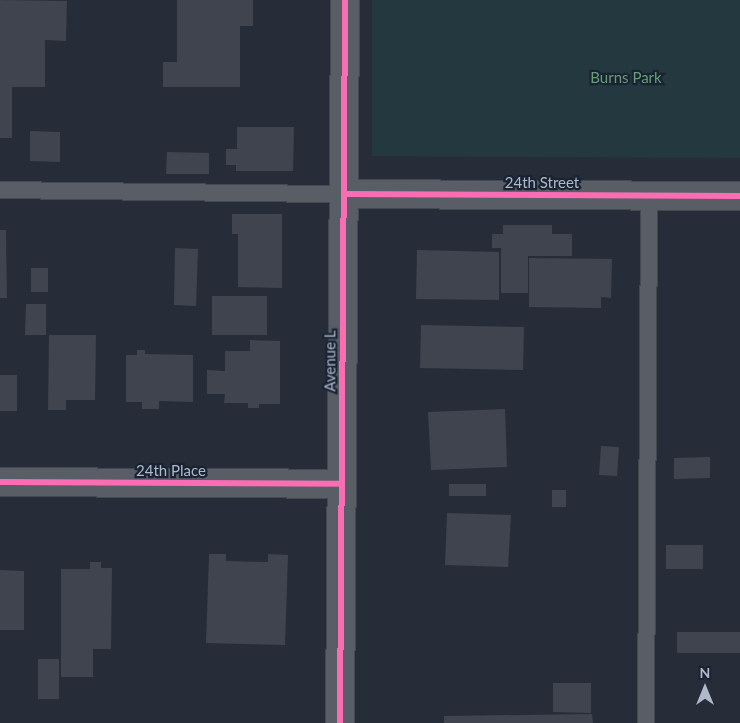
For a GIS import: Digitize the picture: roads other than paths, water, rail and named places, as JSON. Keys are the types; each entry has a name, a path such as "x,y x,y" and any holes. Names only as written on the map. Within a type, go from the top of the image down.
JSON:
{"street":[{"name":"Avenue L","path":"340,723 345,0"},
{"name":"24th Street","path":"344,194 740,196"},
{"name":"24th Place","path":"0,482 342,484"}],"lane":[{"path":"0,190 344,194"},
{"path":"646,723 649,196"}],"park label":[{"name":"Burns Park","path":"626,78"}]}
